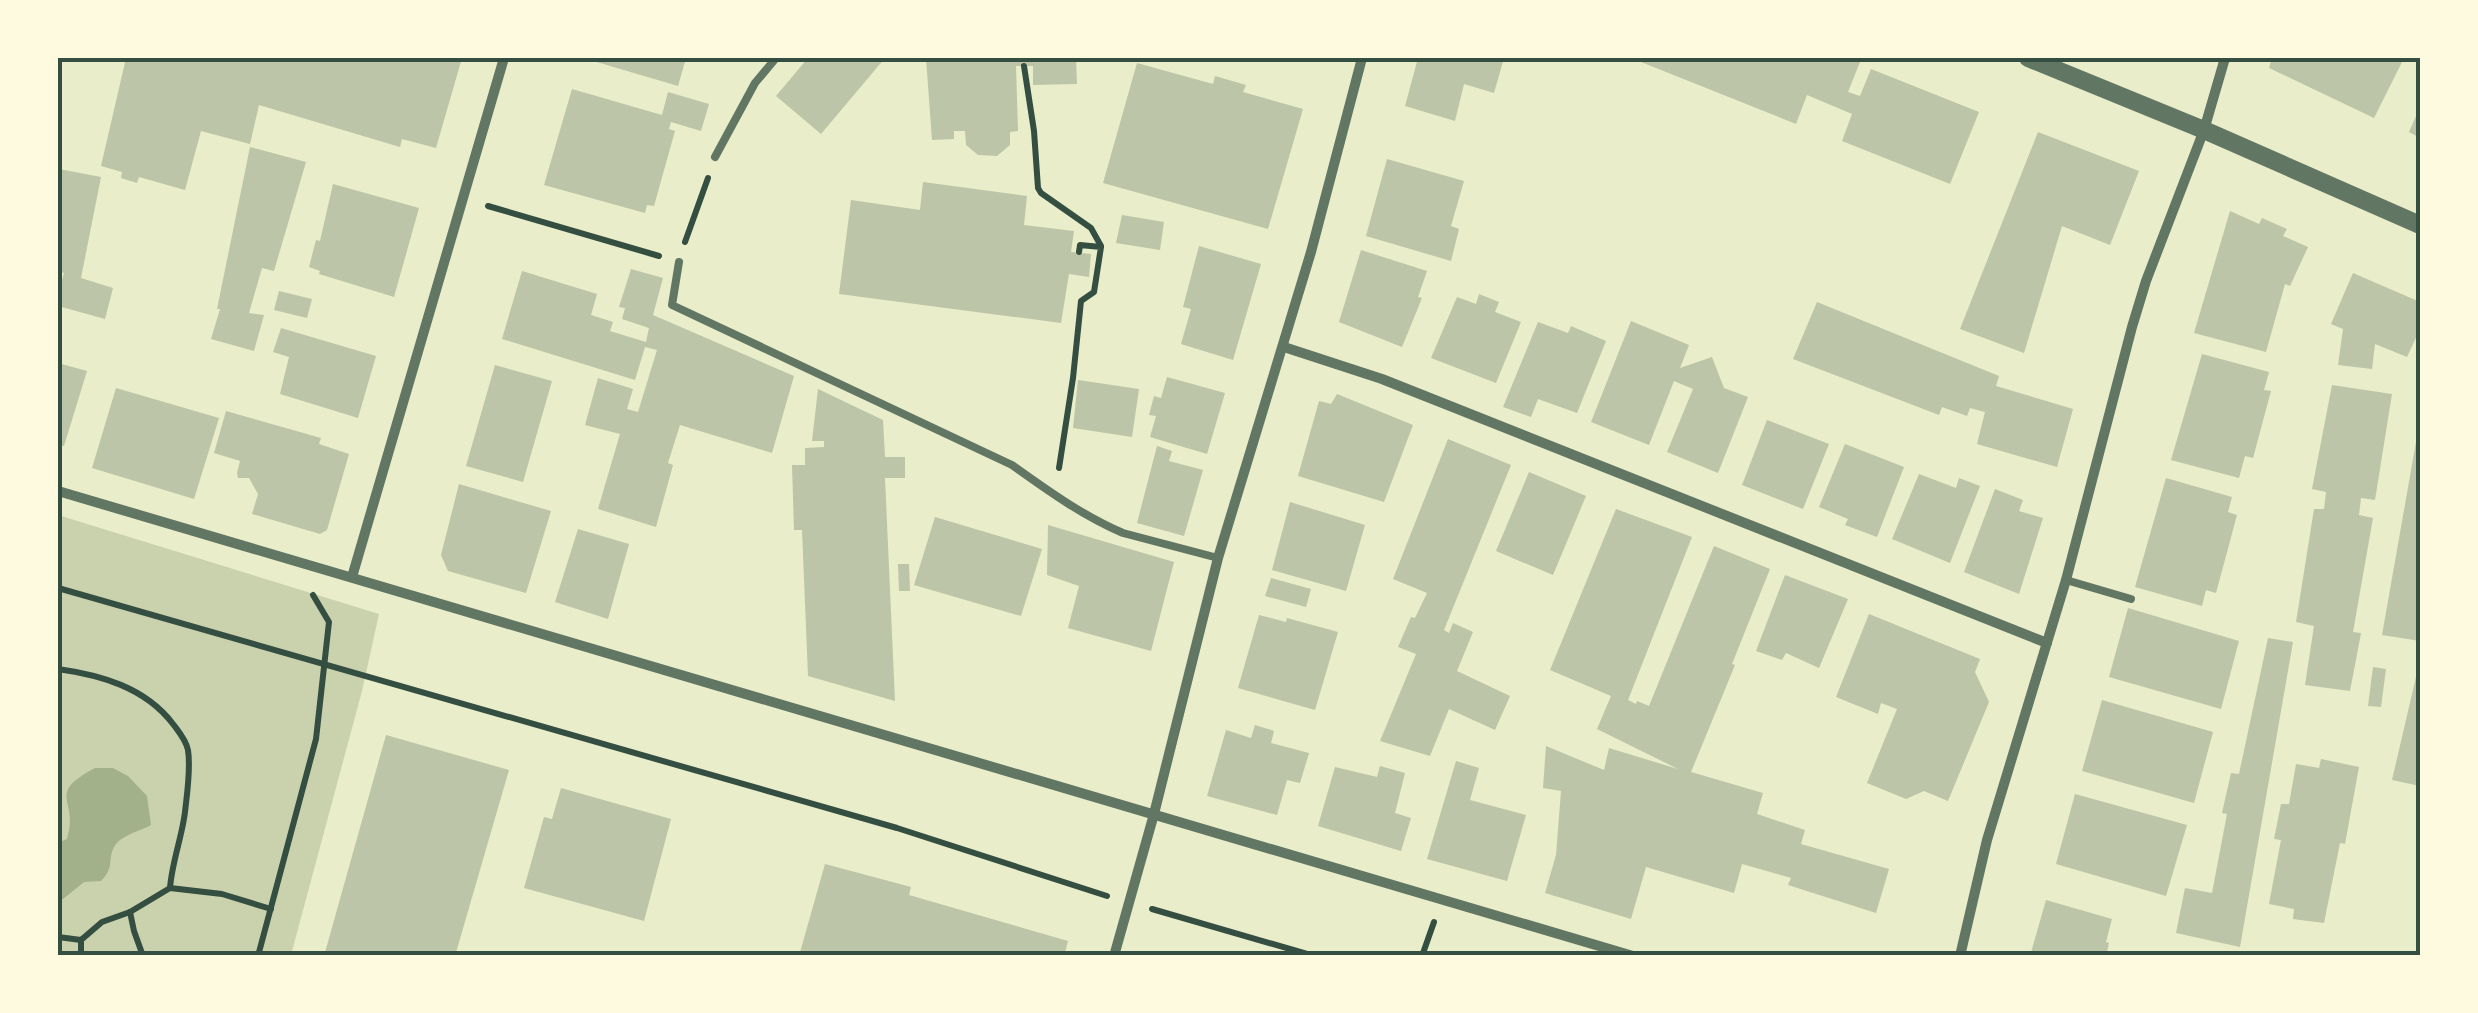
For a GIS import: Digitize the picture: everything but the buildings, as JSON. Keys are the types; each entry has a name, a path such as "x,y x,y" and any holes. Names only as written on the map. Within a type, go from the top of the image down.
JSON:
{"street":[{"path":"352,577 504,58"},
{"path":"1114,956 1218,558 1315,240 1362,58"},
{"path":"2028,58 2050,62 2420,225"},
{"path":"1960,956 1987,840 2066,580 2146,282 2204,130 2225,58"},
{"path":"1284,346 1382,379 2047,643"},
{"path":"58,491 1632,956"}],"lane":[{"path":"716,157 755,83 776,58"},
{"path":"679,262 672,305 1012,465 1123,534 1218,558"},
{"path":"2066,580 2131,599"}],"path":[{"path":"1024,66 1038,188 1092,228 1101,247 1094,292 1082,301 1060,465 1050,492"},
{"path":"463,199 679,262 716,157"},
{"path":"1078,252 1080,245 1101,247"},
{"path":"258,956 316,739 329,622 313,596 320,568"},
{"path":"58,588 896,828"},
{"path":"58,669 117,682 144,697 170,719 184,739 188,762 185,812 170,888"},
{"path":"58,937 81,940 102,922 130,912 170,888 222,894 271,908"},
{"path":"130,912 143,956"},
{"path":"1422,956 1432,926"},
{"path":"81,940 81,956"}],"shaded area":[{"path":"58,515 379,614 291,955 58,955"},
{"path":"95,768 113,768 128,776 147,796 151,825 116,844 101,881 84,882 58,903 58,843 67,839 70,826 67,792"}]}
